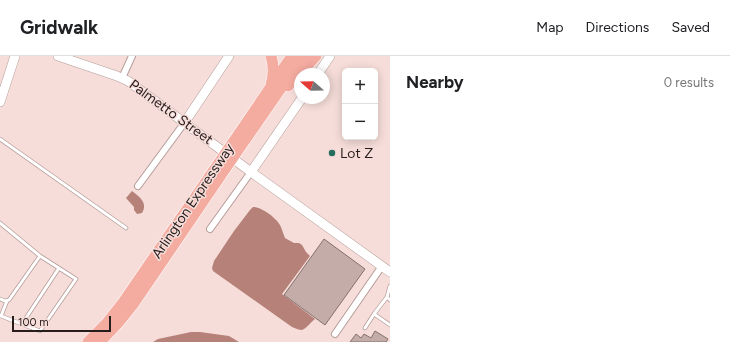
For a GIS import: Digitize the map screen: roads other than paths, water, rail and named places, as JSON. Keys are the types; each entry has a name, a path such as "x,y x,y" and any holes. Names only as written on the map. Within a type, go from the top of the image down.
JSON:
{"highway":[{"path":"266,94 273,77 273,62 271,56"},
{"name":"Arlington Expressway","path":"88,342 107,323 180,228 241,138 266,94 292,56"},
{"name":"Arlington Expressway","path":"241,138 260,118 303,56"},
{"path":"260,118 316,56"},
{"name":"Arlington Expressway","path":"100,342 134,303 180,228"}],"street":[{"name":"Palmetto Street","path":"58,56 128,81 390,272"},
{"path":"122,78 132,56"},
{"path":"138,186 185,122 229,56"},
{"path":"322,68 330,56"},
{"path":"0,102 13,57"},
{"path":"210,229 298,104"},
{"path":"335,334 382,266"}],"lane":[{"path":"0,139 126,228"},
{"path":"0,223 40,256 76,279 40,331 1,316 7,301 40,256"},
{"path":"22,324 59,268"},
{"path":"365,328 387,297 390,286"},
{"path":"387,297 390,300"},
{"path":"0,299 7,301"},
{"path":"374,314 390,325"}],"place":[{"name":"Lot Z","path":"332,153"}]}
